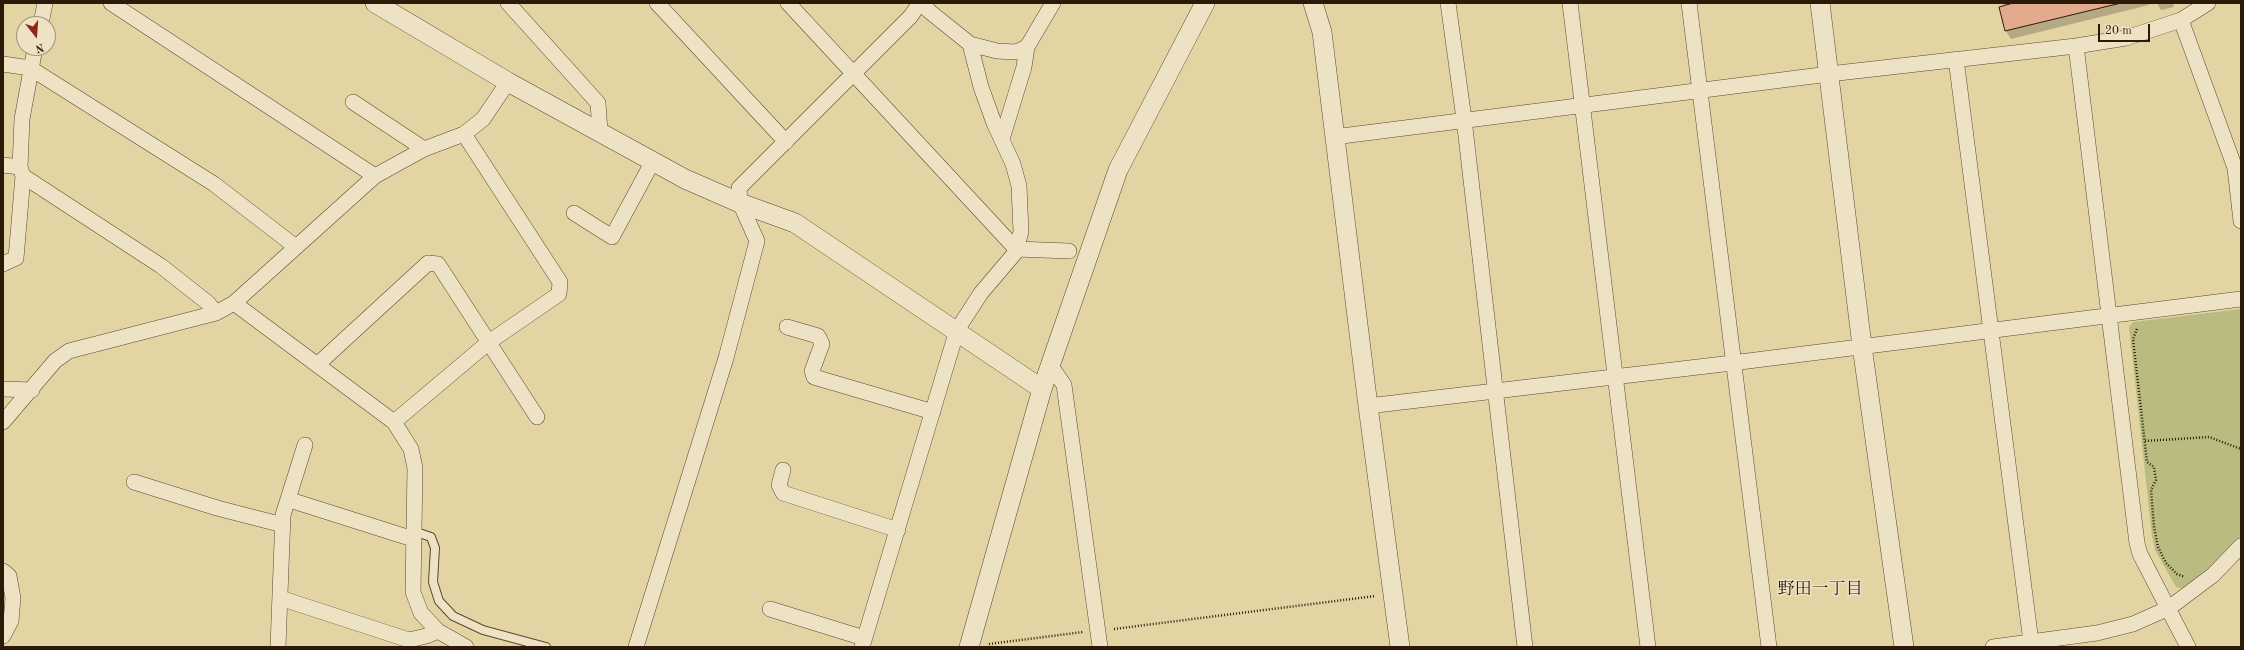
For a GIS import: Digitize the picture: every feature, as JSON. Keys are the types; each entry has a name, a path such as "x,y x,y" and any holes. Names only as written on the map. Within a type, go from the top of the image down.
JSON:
{"street":[{"path":"42,16 45,3"},
{"path":"110,3 375,176"},
{"path":"375,3 508,82 685,179 740,203 795,223 957,330 1042,389"},
{"path":"508,3 598,103 600,132"},
{"path":"657,3 786,142"},
{"path":"788,3 1016,249 1069,251"},
{"path":"636,647 726,358 757,241 740,203 739,188 910,17 921,3 970,44 997,51 1016,52 1027,47"},
{"path":"1002,140 1024,67 1027,47 1052,3"},
{"path":"969,647 1042,389 1118,170 1205,3"},
{"path":"1313,3 1322,32 1368,406 1400,647"},
{"path":"1448,3 1464,119 1525,647"},
{"path":"1570,3 1648,647"},
{"path":"1690,3 1732,363 1768,647"},
{"path":"1820,3 1862,346 1904,647"},
{"path":"1334,137 1464,119 1582,106 1829,74 2076,46 2126,38 2181,20 2208,3"},
{"path":"2181,20 2235,168 2241,221"},
{"path":"770,609 863,642 898,530 957,330 981,293 1015,253 1021,232 1019,186 1013,164 981,87 970,44"},
{"path":"2076,46 2137,543 2140,554 2188,647"},
{"path":"3,264 16,258 21,171 22,119 33,56"},
{"path":"1956,59 2031,642"},
{"path":"3,64 30,68 214,184 296,247"},
{"path":"3,422 32,390 55,360 69,351 216,313 234,303 375,176 424,149 464,134 483,119 508,82"},
{"path":"353,102 424,149"},
{"path":"394,422 489,342 559,294 560,282 464,134"},
{"path":"574,213 612,237 653,161"},
{"path":"3,164 21,171 161,266 208,303 216,313"},
{"path":"318,364 428,263 438,264 537,417"},
{"path":"1368,406 1615,378 2241,299"},
{"path":"234,303 394,422 411,449 415,468 413,592 421,613 438,631 466,647"},
{"path":"787,327 818,336 822,344 812,371 814,377 933,412"},
{"path":"1051,366 1064,385 1100,647"},
{"path":"3,389 32,390"},
{"path":"278,647 283,515 290,500 305,445"},
{"path":"783,470 779,485 783,493 898,530"},
{"path":"134,482 217,508 283,525"},
{"path":"290,500 413,535"},
{"path":"1993,647 2097,633 2133,624 2169,608 2213,576 2241,546"},
{"path":"3,570 9,576 13,598 11,621 3,636"},
{"path":"280,598 390,641 410,640 438,631"}],"lane":[{"path":"413,535 431,537 435,548 433,582 439,601 453,616 483,630 546,647"}],"path":[{"path":"2139,326 2133,339 2147,462 2154,467 2156,480 2151,490 2158,547 2166,563 2177,574 2185,577 2191,576"},
{"path":"2145,441 2209,438 2241,449"},
{"path":"969,647 1393,594"}],"green space":[{"path":"2241,309 2241,537 2198,578 2183,589 2176,587 2155,550 2152,536 2129,327 2133,322"}],"building":[{"path":"2013,3 2121,3 2005,31 1999,7"}],"district":[{"name":"野田一丁目","path":"1820,590"}]}
